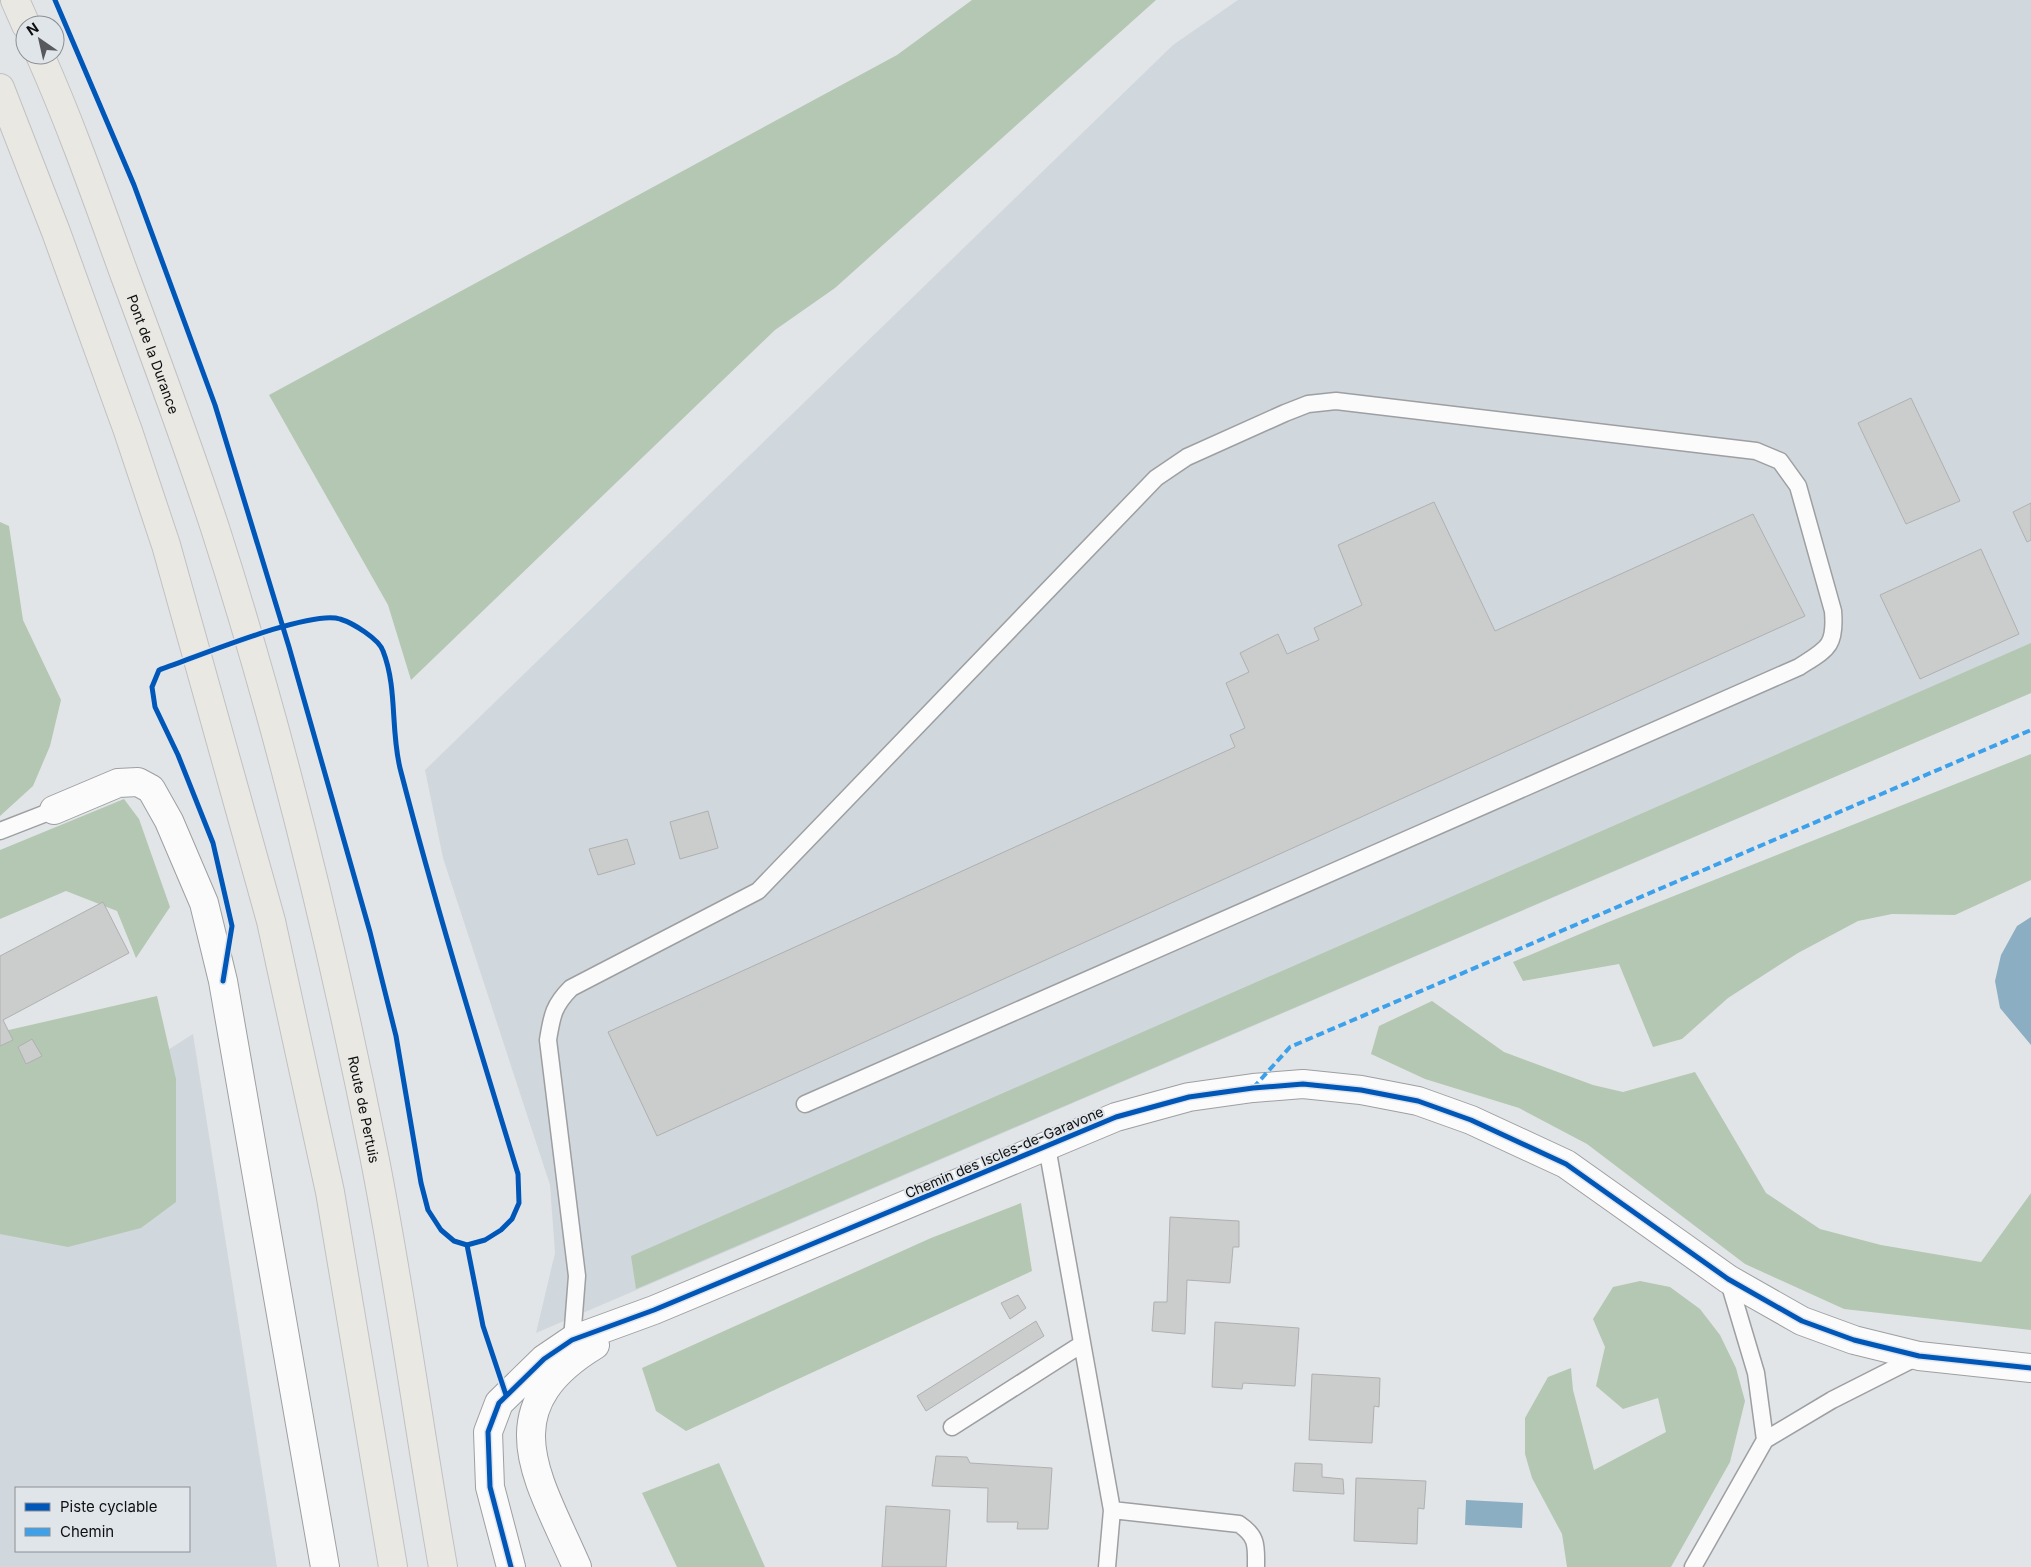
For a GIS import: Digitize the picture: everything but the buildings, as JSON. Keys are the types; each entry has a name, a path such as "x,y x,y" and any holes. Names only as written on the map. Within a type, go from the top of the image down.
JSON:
{"main road":[{"path":"15,0 22,15"},
{"name":"Pont de la Durance","path":"44,65 176,410 216,532 254,659"},
{"path":"0,88 60,241 128,431 166,545 271,921 330,1192 393,1567"},
{"name":"Route de Pertuis","path":"254,659 297,816 353,1053 375,1160 416,1389 443,1567"}],"street":[{"path":"54,810 118,783 138,782 151,789 169,821 204,902 228,1010 325,1567"},
{"name":"Chemin des Iscles-de-Garavone","path":"654,1310 1126,1114 1189,1097 1254,1088 1303,1084 1361,1090 1418,1101 1472,1120 1566,1164 1728,1279 1802,1321 1854,1340 1919,1356 2031,1368"},
{"path":"510,1567 490,1487 488,1432 498,1403 544,1359 572,1340 654,1310"},
{"path":"577,1567 535,1473 530,1444 534,1410 552,1381 580,1354 654,1310"}],"lane":[{"path":"572,1340 577,1276 548,1040 554,1009 559,1000 571,988 758,891 1156,478 1187,457 1285,413 1308,404 1336,401 1756,450 1780,461 1798,486 1833,618 1835,632 1825,651 1772,679 804,1104"},
{"path":"0,831 54,810"},
{"path":"1047,1147 1112,1510 1107,1567"},
{"path":"1728,1279 1756,1373 1765,1440"},
{"path":"952,1427 1082,1344"},
{"path":"1692,1567 1765,1440 1832,1400 1919,1356"},
{"path":"1112,1510 1240,1524 1256,1542 1256,1567"}],"shaded area":[{"path":"1238,0 2031,0 2031,693 536,1333 555,1253 550,1185 443,858 425,770 1173,45"},
{"path":"193,1034 277,1567 0,1567 0,1157"}],"green space":[{"path":"972,0 1156,0 835,288 775,330 411,680 388,605 269,395 897,55"},
{"path":"0,522 9,526 23,620 61,700 50,746 33,786 0,816"},
{"path":"2031,643 2031,693 636,1289 631,1256"},
{"path":"2031,754 2031,880 1955,915 1892,914 1858,921 1798,953 1728,998 1682,1039 1653,1047 1619,964 1523,981 1513,962 1606,923"},
{"path":"124,799 139,819 170,907 136,958 117,911 66,891 0,919 0,850"},
{"path":"157,996 176,1079 176,1202 141,1228 68,1247 0,1234 0,1032"},
{"path":"1432,1001 1504,1052 1593,1085 1623,1092 1695,1072 1766,1193 1820,1229 1881,1245 1981,1262 2031,1193 2031,1330 1844,1309 1745,1264 1587,1144 1519,1108 1425,1079 1371,1054 1379,1026"},
{"path":"1021,1203 1032,1271 686,1431 656,1411 642,1368 931,1238"},
{"path":"1640,1281 1670,1287 1700,1309 1720,1335 1736,1368 1745,1401 1730,1462 1671,1567 1567,1567 1562,1534 1532,1478 1525,1454 1525,1418 1548,1377 1571,1368 1573,1390 1594,1470 1666,1432 1658,1398 1623,1409 1596,1386 1605,1347 1593,1319 1613,1287"},
{"path":"719,1463 765,1567 677,1567 642,1493"}],"water":[{"path":"2031,917 2031,1045 2000,1008 1995,981 2001,955 2017,926"},
{"path":"1466,1500 1523,1503 1522,1528 1465,1525"}],"pier":[{"path":"0,0 76,0 106,73 99,99 0,167"}],"marked path":[{"path":"1253,1088 1290,1047 2031,730"}],"cycle path":[{"path":"55,0 134,185 215,405 289,647 370,932 396,1036 421,1183 428,1210 441,1230 454,1241 467,1245 485,1240 501,1230 512,1219 519,1203 518,1174 414,823 398,757 388,666 381,646 376,641 352,624 340,619 325,618 304,621 279,628 252,636 224,646 159,670 152,687 155,707 178,755 213,843 232,926 223,981"},
{"path":"511,1567 490,1487 488,1432 499,1403 544,1359 572,1340 654,1310 1116,1117 1189,1097 1253,1088 1303,1084 1361,1090 1418,1101 1471,1120 1566,1164 1728,1279 1802,1321 1854,1340 1919,1356 2031,1368"},
{"path":"467,1245 483,1326 506,1395"}]}
